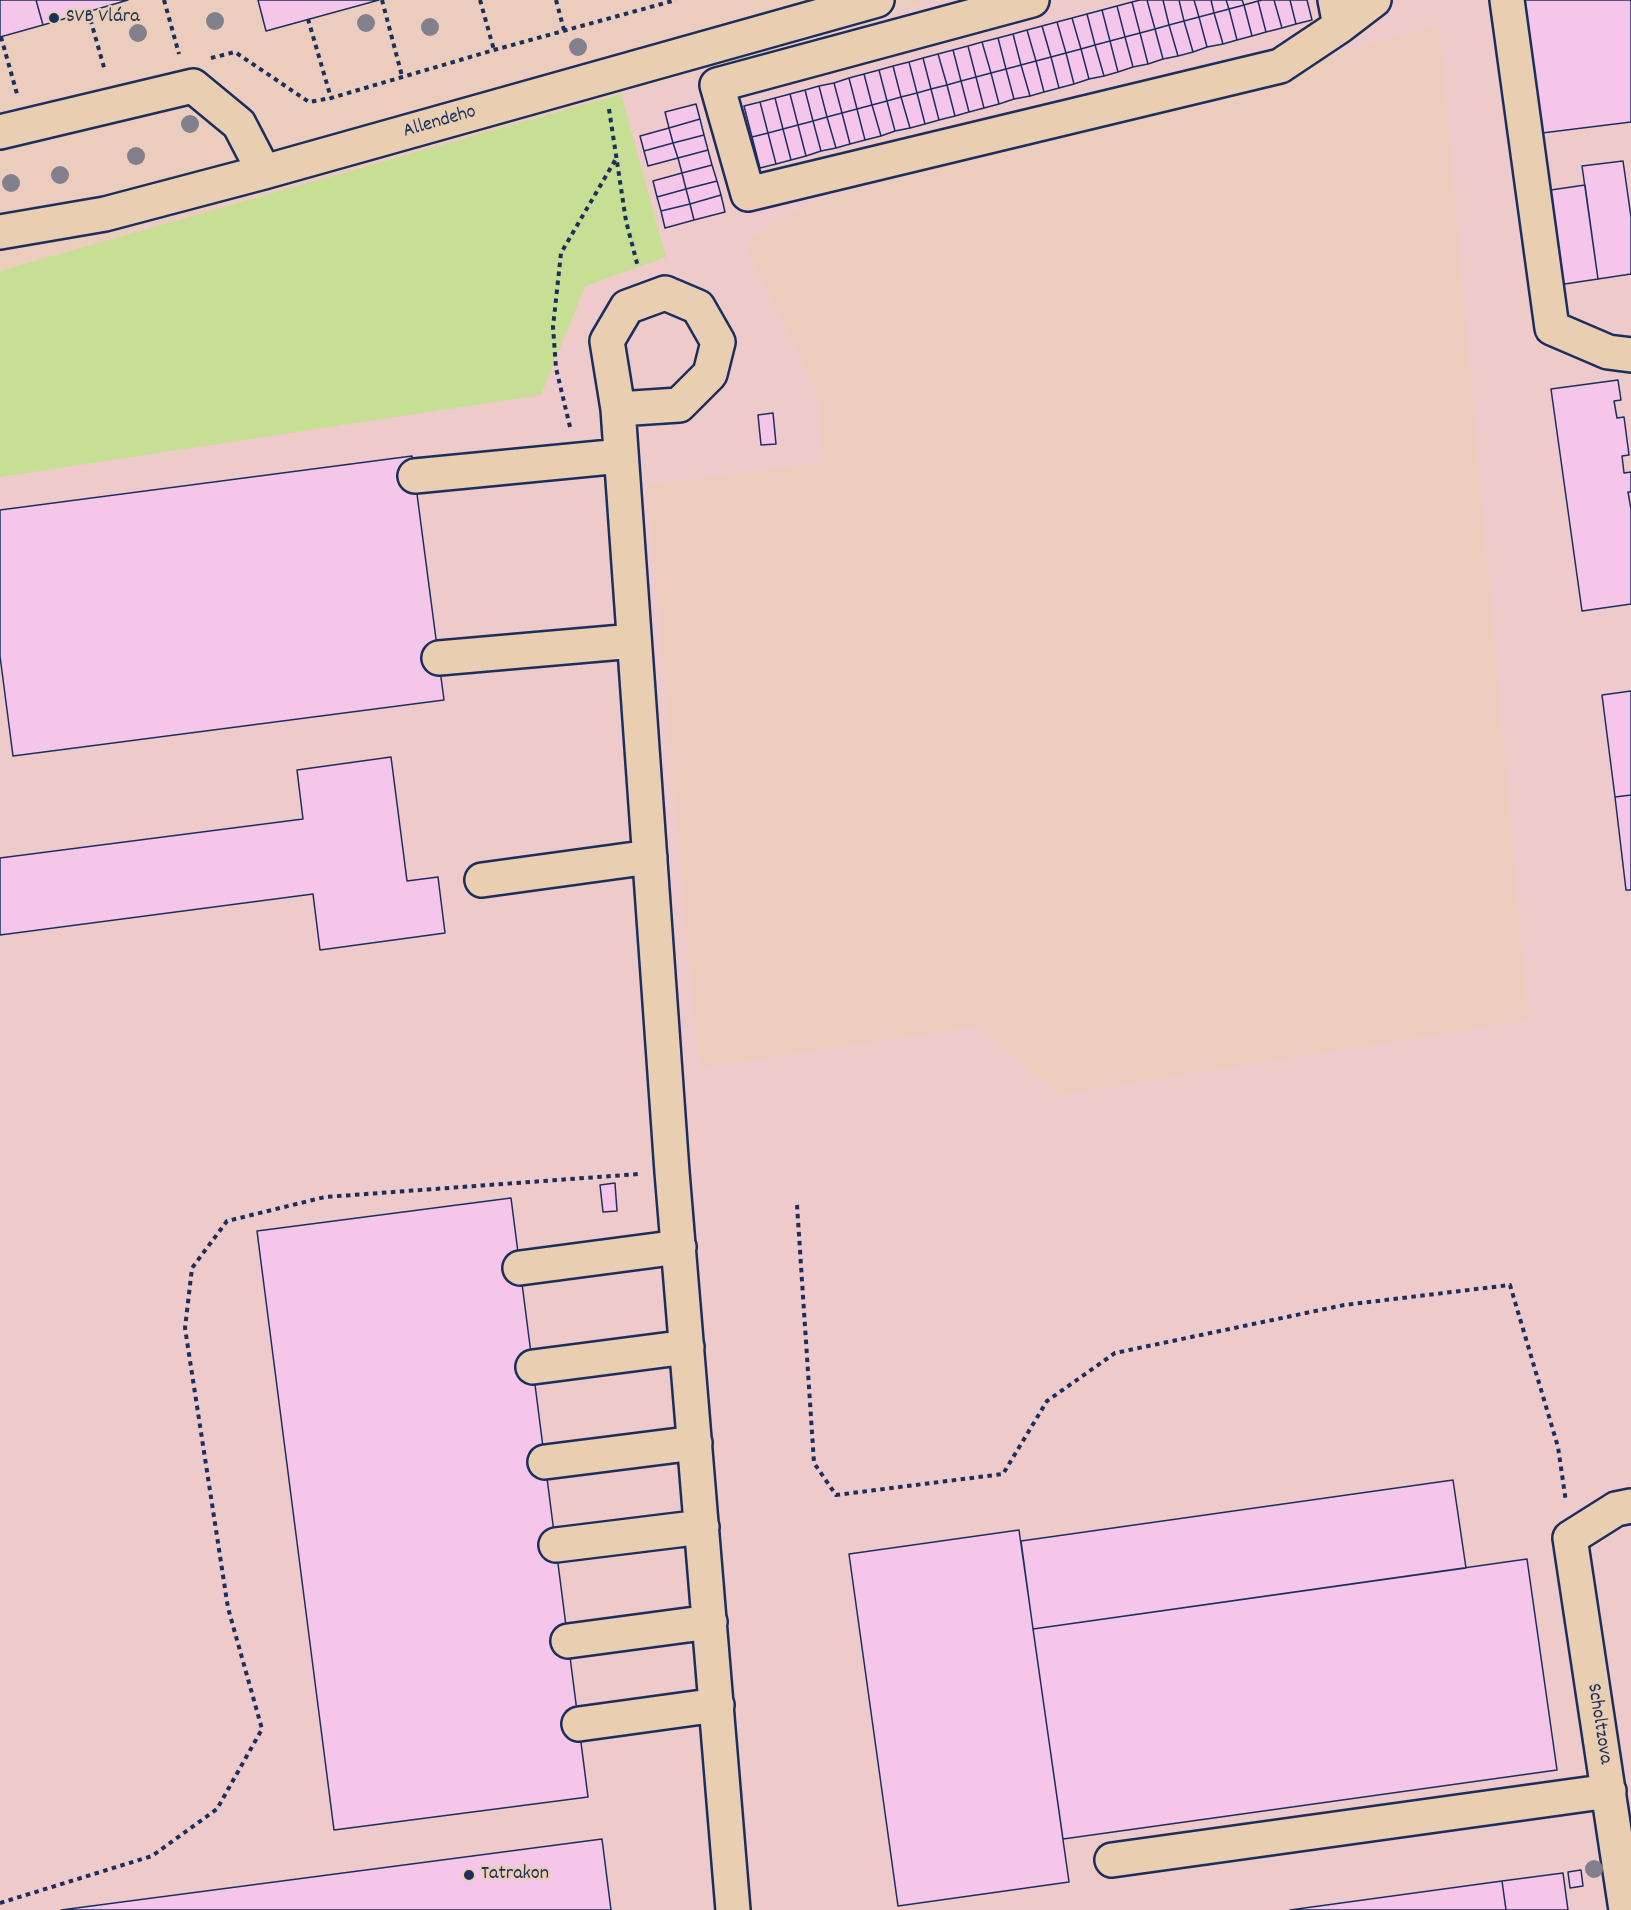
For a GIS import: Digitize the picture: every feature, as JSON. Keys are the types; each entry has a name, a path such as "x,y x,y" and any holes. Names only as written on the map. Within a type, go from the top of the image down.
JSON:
{"street":[{"name":"Allendeho","path":"0,232 105,214 264,172 877,0"},
{"path":"717,85 1032,0"},
{"path":"692,53 717,85 748,194 1280,66 1338,13 1374,0"},
{"path":"1507,0 1552,328 1608,352 1631,355"},
{"path":"0,132 193,86 239,124 264,172"},
{"path":"618,409 679,405 710,375 718,342 698,307 665,292 627,307 608,341 618,409 672,1172 733,1910"},
{"path":"415,476 621,456"},
{"path":"439,658 634,641"},
{"path":"482,880 650,857"},
{"path":"520,1268 679,1247"},
{"path":"533,1367 687,1347"},
{"path":"545,1462 695,1443"},
{"path":"1570,1538 1616,1509 1631,1506"},
{"path":"556,1545 702,1527"},
{"name":"Scholtzova","path":"1570,1538 1626,1910"},
{"path":"568,1641 710,1622"},
{"path":"579,1724 717,1705"},
{"path":"1112,1860 1609,1791"}],"path":[{"path":"164,0 182,64"},
{"path":"382,0 402,76"},
{"path":"480,0 494,50"},
{"path":"556,0 564,30"},
{"path":"203,59 235,52 309,102 331,98 676,0"},
{"path":"88,12 108,81"},
{"path":"308,20 331,98"},
{"path":"1,37 19,101"},
{"path":"604,77 626,222 647,300"},
{"path":"581,459 556,368 553,327 561,253 617,157"},
{"path":"0,1903 152,1856 217,1809 262,1729 228,1608 185,1328 192,1269 227,1221 325,1197 672,1172"},
{"path":"797,1204 814,1463 836,1495 1003,1474 1047,1401 1114,1353 1344,1305 1510,1285 1558,1447 1570,1538"}],"shaded area":[{"path":"929,0 1631,0 1631,1910 0,1910 0,477 541,395 585,286 665,257 621,94 842,33","holes":["1439,25 1528,1020 1057,1095 979,1026 699,1068 647,485 823,463 818,396 744,242 814,201"]}],"green space":[{"path":"621,94 666,257 585,286 541,395 0,477 0,271"}],"building":[{"path":"0,0 36,0 43,25 0,37"},
{"name":"SVB Vlára","path":"36,0 128,0 43,25"},
{"path":"258,0 379,0 266,31"},
{"path":"1147,0 1155,29 1140,33 1132,2"},
{"path":"1147,0 1163,0 1169,25 1155,29"},
{"path":"1163,0 1179,0 1184,21 1169,25"},
{"path":"1179,0 1194,0 1199,17 1184,21"},
{"path":"1194,0 1211,0 1214,13 1199,17"},
{"path":"1211,0 1226,0 1229,9 1214,13"},
{"path":"1226,0 1242,0 1244,5 1229,9"},
{"path":"1274,0 1282,28 1266,32 1258,1"},
{"path":"1274,0 1290,0 1296,24 1282,28"},
{"path":"1290,0 1307,0 1312,20 1296,24"},
{"path":"1517,0 1631,0 1631,122 1534,134"},
{"path":"1258,1 1266,32 1252,36 1244,5"},
{"path":"1132,2 1140,33 1125,37 1117,6"},
{"path":"1244,5 1252,36 1237,40 1229,9"},
{"path":"1117,6 1125,37 1110,41 1102,10"},
{"path":"1229,9 1237,40 1223,44 1214,13"},
{"path":"1102,10 1110,41 1095,45 1087,14"},
{"path":"1214,13 1223,44 1207,47 1199,17"},
{"path":"1087,14 1095,45 1081,49 1072,18"},
{"path":"1199,17 1207,47 1193,52 1184,21"},
{"path":"1072,18 1081,49 1066,53 1057,22"},
{"path":"1184,21 1193,52 1178,56 1169,25"},
{"path":"1057,22 1066,53 1051,57 1042,26"},
{"path":"1169,25 1178,56 1163,59 1155,29"},
{"path":"1042,26 1051,57 1036,61 1027,30"},
{"path":"1155,29 1163,59 1148,64 1140,33"},
{"path":"1027,30 1036,61 1021,65 1013,34"},
{"path":"1140,33 1148,64 1133,67 1125,37"},
{"path":"1013,34 1021,65 1006,69 998,38"},
{"path":"1125,37 1133,67 1118,72 1110,41"},
{"path":"998,38 1006,69 991,73 982,42"},
{"path":"1110,41 1118,72 1104,76 1095,45"},
{"path":"982,42 991,73 976,77 968,46"},
{"path":"1095,45 1104,76 1089,79 1081,49"},
{"path":"968,46 976,77 961,81 953,50"},
{"path":"1081,49 1089,79 1074,84 1066,53"},
{"path":"953,50 961,81 947,85 938,54"},
{"path":"1066,53 1074,84 1059,88 1051,57"},
{"path":"938,54 947,85 931,89 923,58"},
{"path":"1051,57 1059,88 1044,92 1036,61"},
{"path":"923,58 931,89 917,93 909,62"},
{"path":"1036,61 1044,92 1030,96 1021,65"},
{"path":"909,62 917,93 901,97 893,66"},
{"path":"1021,65 1030,96 1014,99 1006,69"},
{"path":"893,66 901,97 887,101 879,70"},
{"path":"1006,69 1014,99 999,104 991,73"},
{"path":"879,70 887,101 872,105 864,74"},
{"path":"991,73 999,104 984,108 976,77"},
{"path":"864,74 872,105 857,109 849,78"},
{"path":"976,77 984,108 969,112 961,81"},
{"path":"849,78 857,109 842,113 834,83"},
{"path":"961,81 969,112 955,116 947,85"},
{"path":"834,83 842,113 827,117 819,86"},
{"path":"947,85 955,116 939,120 931,89"},
{"path":"819,86 827,117 813,121 805,90"},
{"path":"931,89 939,120 925,124 917,93"},
{"path":"805,90 813,121 798,125 790,94"},
{"path":"917,93 925,124 910,128 901,97"},
{"path":"790,94 798,125 783,129 775,98"},
{"path":"901,97 910,128 895,131 887,101"},
{"path":"775,98 783,129 768,133 760,102"},
{"path":"887,101 895,131 881,136 872,105"},
{"path":"760,102 768,133 752,137 744,106"},
{"path":"696,104 700,119 669,128 665,112"},
{"path":"872,105 881,136 865,140 857,109"},
{"path":"857,109 865,140 850,144 842,113"},
{"path":"842,113 850,144 836,148 827,117"},
{"path":"827,117 836,148 821,151 813,121"},
{"path":"700,119 704,135 673,143 669,128"},
{"path":"813,121 821,151 806,156 798,125"},
{"path":"798,125 806,156 791,160 783,129"},
{"path":"669,128 673,143 644,151 640,136"},
{"path":"783,129 791,160 776,164 768,133"},
{"path":"768,133 776,164 760,168 752,137"},
{"path":"704,135 708,150 678,158 673,143"},
{"path":"673,143 678,158 648,166 644,151"},
{"path":"708,150 712,165 682,173 678,158"},
{"path":"1623,161 1631,217 1631,274 1598,279 1582,166"},
{"path":"712,165 717,181 686,189 682,173"},
{"path":"682,173 686,189 657,197 653,181"},
{"path":"717,181 721,195 690,204 686,189"},
{"path":"1585,185 1598,279 1558,285 1544,191"},
{"path":"686,189 690,204 661,211 657,197"},
{"path":"721,195 725,212 694,220 690,204"},
{"path":"690,204 694,220 665,228 661,211"},
{"path":"1618,380 1621,400 1614,401 1617,418 1624,417 1629,455 1622,456 1624,473 1631,472 1631,492 1628,492 1631,509 1631,604 1582,611 1551,389"},
{"path":"773,413 776,444 761,445 758,415"},
{"path":"412,456 444,700 13,756 0,656 0,510"},
{"path":"1631,691 1631,795 1615,797 1602,695"},
{"path":"391,757 407,881 438,877 445,933 320,950 313,894 0,935 0,858 303,819 297,770"},
{"path":"1631,795 1631,890 1626,890 1615,797"},
{"path":"615,1183 617,1211 603,1212 600,1185"},
{"path":"511,1198 588,1797 334,1830 257,1231"},
{"path":"1453,1480 1466,1568 1033,1629 1021,1541"},
{"path":"1019,1530 1069,1882 898,1906 849,1554"},
{"path":"1527,1559 1557,1770 1063,1839 1033,1629"},
{"name":"Tatrakon","path":"602,1839 611,1910 61,1910"},
{"path":"1581,1870 1583,1886 1570,1888 1568,1872"},
{"path":"1563,1873 1568,1910 1506,1910 1502,1881"},
{"path":"1502,1881 1506,1910 1290,1910"}],"place":[{"name":"SVB Vlára","path":"54,18"},
{"name":"Tatrakon","path":"469,1875"}]}
